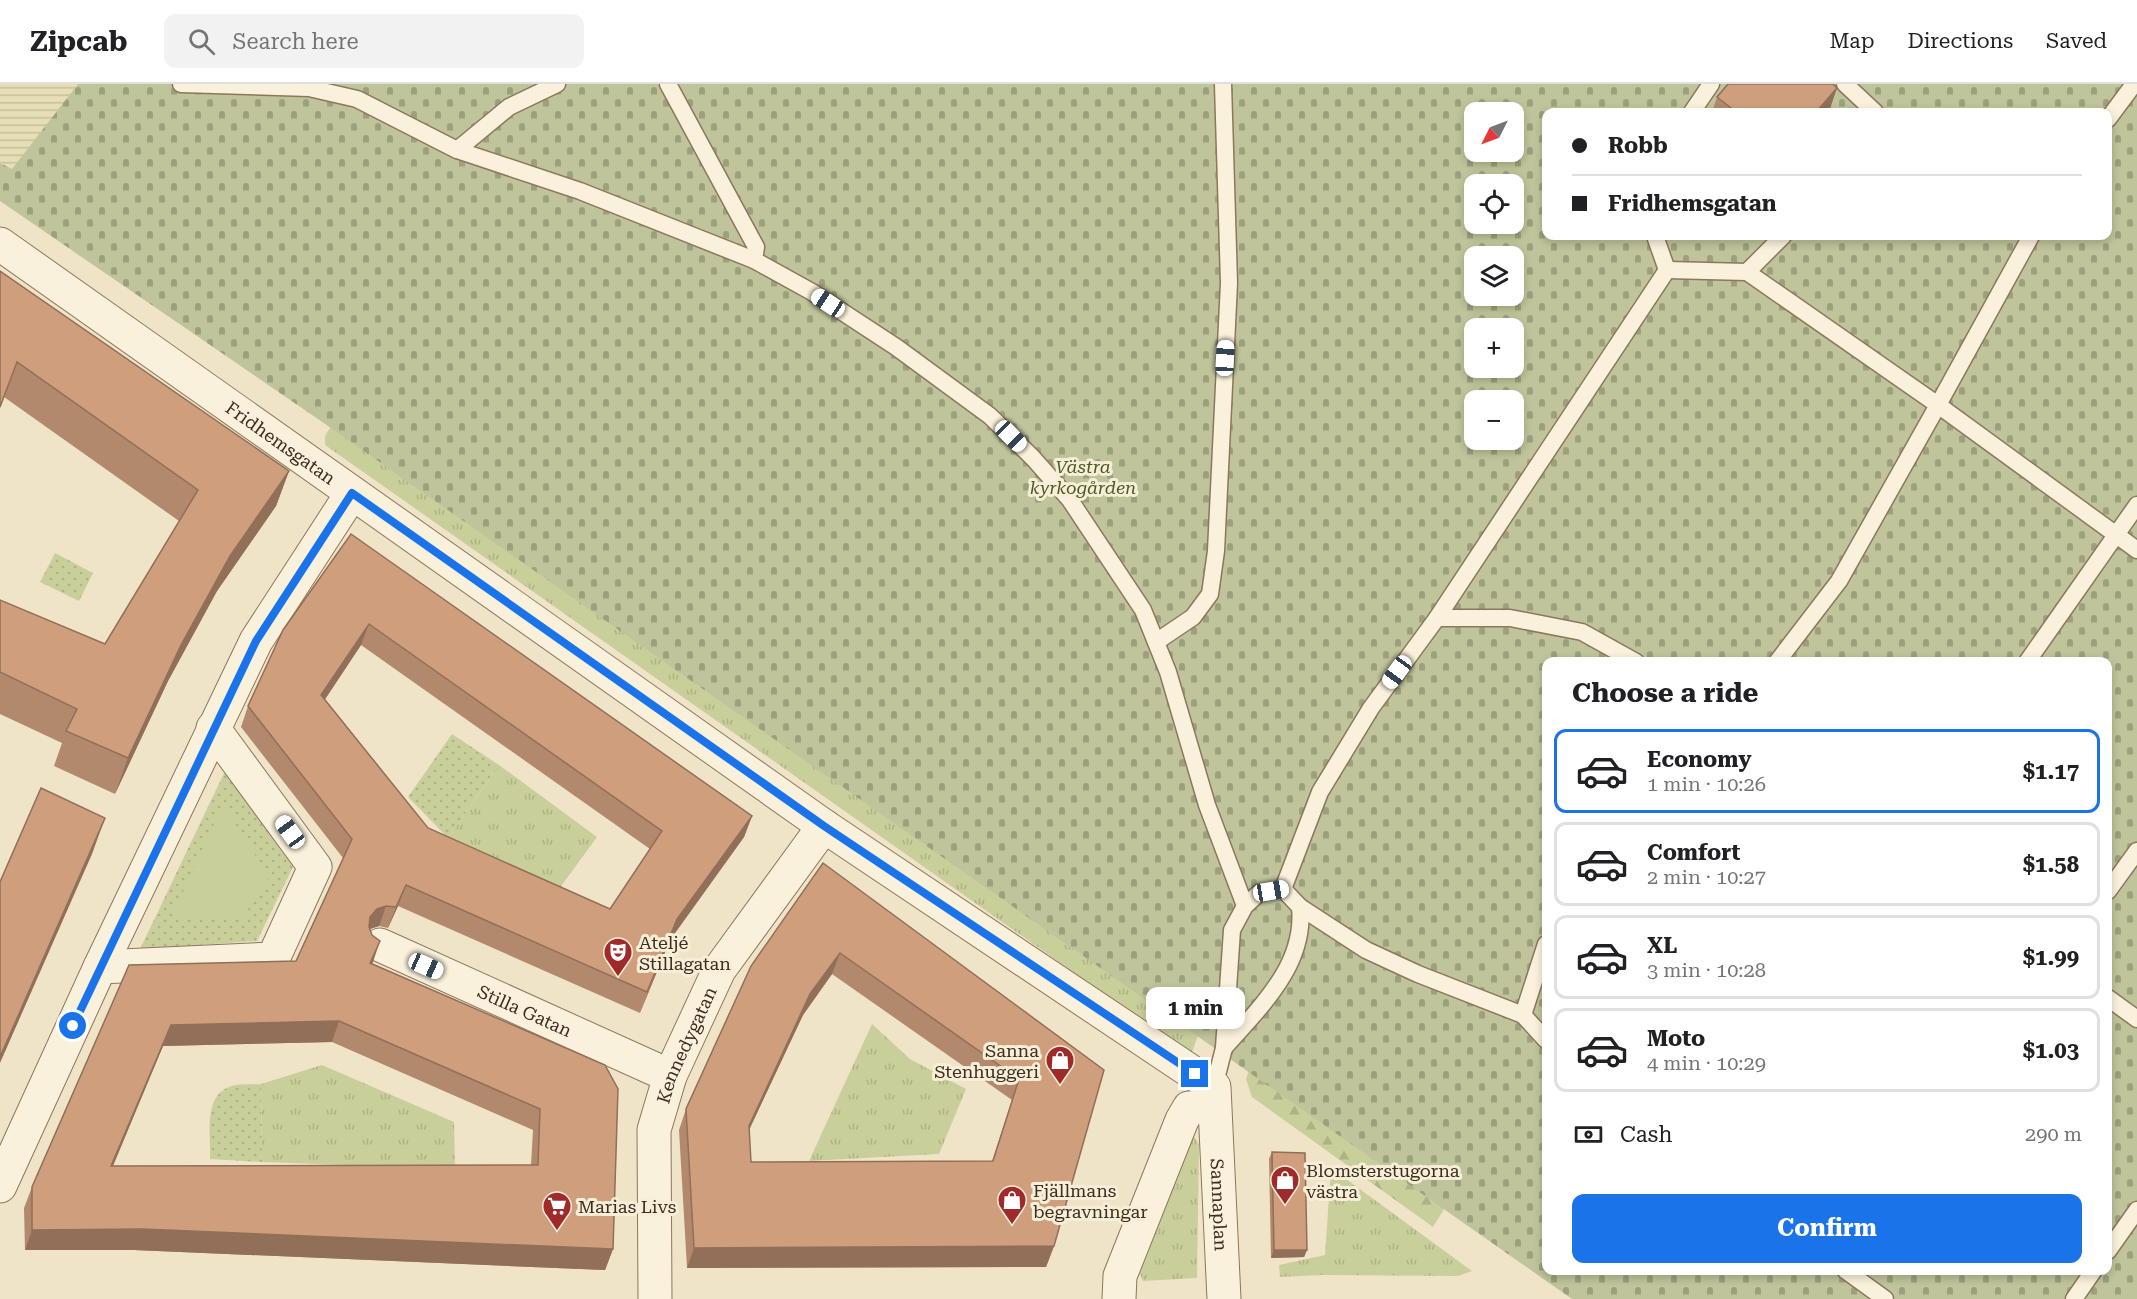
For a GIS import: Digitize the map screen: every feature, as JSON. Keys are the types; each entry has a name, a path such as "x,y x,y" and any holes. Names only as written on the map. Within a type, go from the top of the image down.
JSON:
{"street":[{"name":"Fridhemsgatan","path":"0,244 1213,1098"},
{"path":"0,1186 100,966 256,641 352,493"},
{"path":"100,966 273,959 307,914 315,867 213,728"},
{"name":"Kennedygatan","path":"655,1299 654,1131 670,1076 719,970 824,826"},
{"name":"Stilla Gatan","path":"380,945 670,1076"},
{"path":"1119,1299 1120,1276 1182,1120 1189,1108 1204,1107 1213,1098"},
{"name":"Sannaplan","path":"1213,1098 1224,1299"}],"lane":[{"path":"181,84 309,88 357,99 457,150 580,191 754,260 812,292 896,347 990,416 1070,500 1143,610 1168,672 1207,805 1245,906"},
{"path":"457,150 509,107 557,84"},
{"path":"668,84 756,247 754,260"},
{"path":"1156,642 1192,617 1210,594 1216,551 1229,283 1223,84"},
{"path":"1695,108 1711,84"},
{"path":"1845,84 1871,108"},
{"path":"2112,113 2134,84"},
{"path":"1657,240 1668,270"},
{"path":"1747,272 1779,240"},
{"path":"1781,657 1839,581 2029,240"},
{"path":"1668,270 1747,272 1938,405 2137,550"},
{"path":"1282,889 1320,792 1371,708 1437,618 1668,270"},
{"path":"2031,657 2137,505"},
{"path":"1437,618 1510,618 1582,632 1627,657"},
{"path":"2112,885 2137,851"},
{"path":"1213,1098 1224,1048 1232,930 1245,906 1259,893 1282,889"},
{"path":"1282,889 1300,907 1377,955 1418,974 1523,1015 1542,1036"},
{"path":"1224,1048 1268,998 1295,954 1302,929 1300,907"},
{"path":"1523,1015 1542,956"},
{"path":"2112,1001 2137,1019"},
{"path":"2112,1245 2137,1210"},
{"path":"1852,1275 1885,1299"},
{"path":"2074,1299 2091,1275"}],"shaded area":[{"path":"0,84 78,84 12,170 0,163"}],"green space":[{"name":"Västra kyrkogården","path":"78,84 2137,84 2137,1299 1572,1299 331,428 0,201 0,163 12,169"},
{"path":"386,336 1207,1010 1191,1055 325,445 325,436"},
{"path":"55,553 93,573 79,601 40,582"},
{"path":"452,734 499,765 448,838 408,797"},
{"path":"499,765 597,837 559,889 448,838"},
{"path":"227,767 295,863 257,941 140,949"},
{"path":"223,804 269,877 242,919 170,920"},
{"path":"872,1024 910,1059 966,1089 939,1154 809,1161"},
{"path":"1255,1054 1455,1191 1433,1227 1252,1097 1246,1079"},
{"path":"322,1065 454,1122 455,1169 262,1162 261,1084"},
{"path":"261,1084 262,1162 210,1159 210,1118 215,1099 229,1087"},
{"path":"1189,1135 1195,1138 1199,1145 1197,1278 1143,1281 1140,1274 1180,1145"},
{"path":"1331,1168 1472,1271 1458,1276 1280,1277 1279,1265 1325,1255"}],"building":[{"path":"1728,84 1833,84 1837,88 1820,108 1731,108 1717,97"},
{"path":"0,271 289,471 230,556 181,645 128,758 66,731 77,709 0,672 0,600 105,644 198,490 17,362 0,407"},
{"path":"351,534 752,816 677,919 647,992 406,885 396,907 386,906 377,909 370,917 369,927 372,935 380,941 370,963 605,1065 618,1089 613,1249 142,1229 32,1230 32,1187 129,965 296,961 352,839 248,706 283,630","holes":["369,624 662,831 610,909 428,828 321,695","339,1021 540,1109 538,1165 111,1166 171,1025"]},
{"path":"41,788 105,818 0,1057 0,882"},
{"path":"823,863 1104,1070 1054,1246 694,1248 686,1109 751,966","holes":["840,953 1019,1079 993,1161 751,1162 749,1126 810,994"]},
{"path":"1272,1152 1305,1153 1307,1250 1274,1250"}],"place":[{"name":"Ateljé Stillagatan","path":"618,978"},
{"name":"Sanna Stenhuggeri","path":"1060,1086"},
{"name":"Blomsterstugorna västra","path":"1285,1206"},
{"name":"Fjällmans begravningar","path":"1012,1226"},
{"name":"Marias Livs","path":"557,1232"}],"route":[{"path":"73,1026 166,826 256,641 352,493 824,826 1195,1074"}]}
